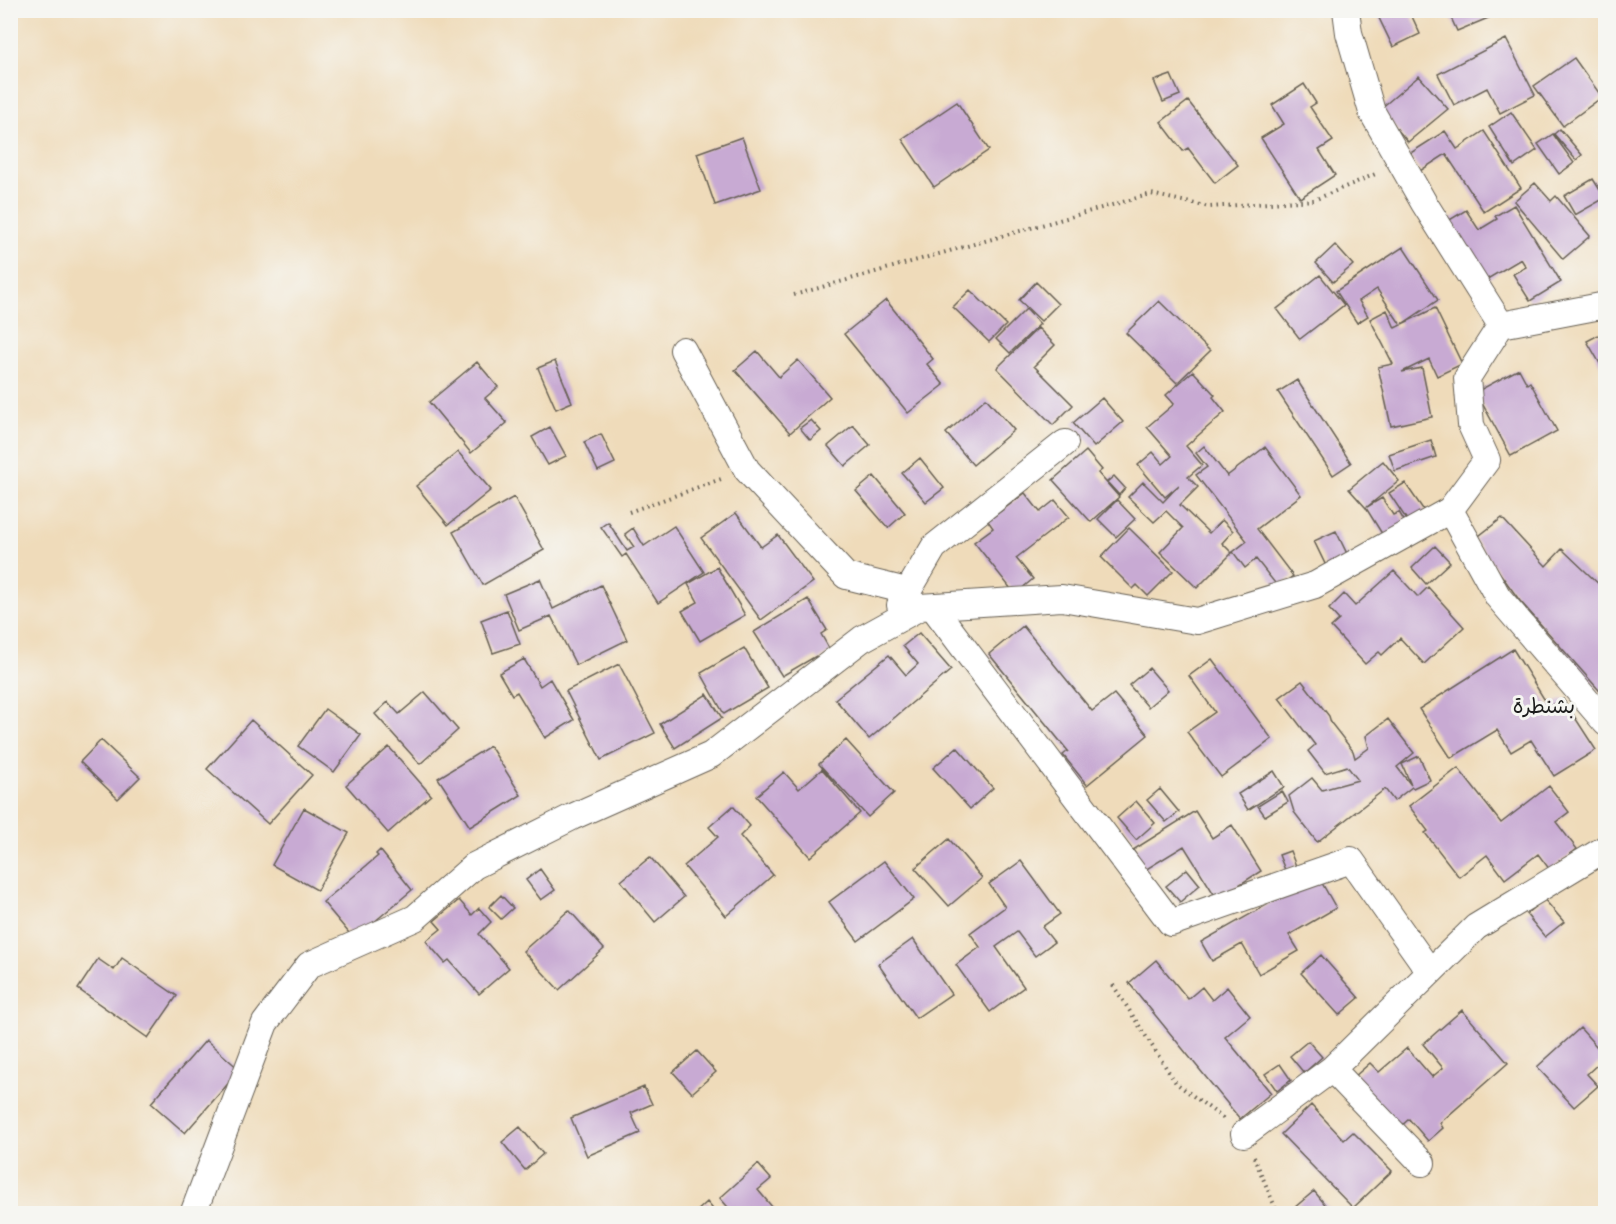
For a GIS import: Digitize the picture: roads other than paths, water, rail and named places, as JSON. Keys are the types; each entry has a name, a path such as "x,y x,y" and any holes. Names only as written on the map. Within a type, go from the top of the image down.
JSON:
{"street":[{"path":"1346,10 1350,33 1372,112 1401,164 1501,325"},
{"path":"193,1214 265,1023 309,965 415,918 474,866 572,817 711,755 862,639 920,607 1062,598 1197,621 1315,585 1450,510 1487,460 1471,425 1467,378 1501,325 1605,305"},
{"path":"683,350 747,470 846,576 907,591"},
{"path":"890,624 934,547 1065,443"},
{"path":"1450,510 1498,597 1605,723"},
{"path":"933,607 1171,923 1351,860 1430,972"},
{"path":"1244,1134 1332,1069 1476,927 1605,848"},
{"path":"1332,1069 1422,1163"}],"district":[{"name":"بشنطرة","path":"1544,704"}]}
